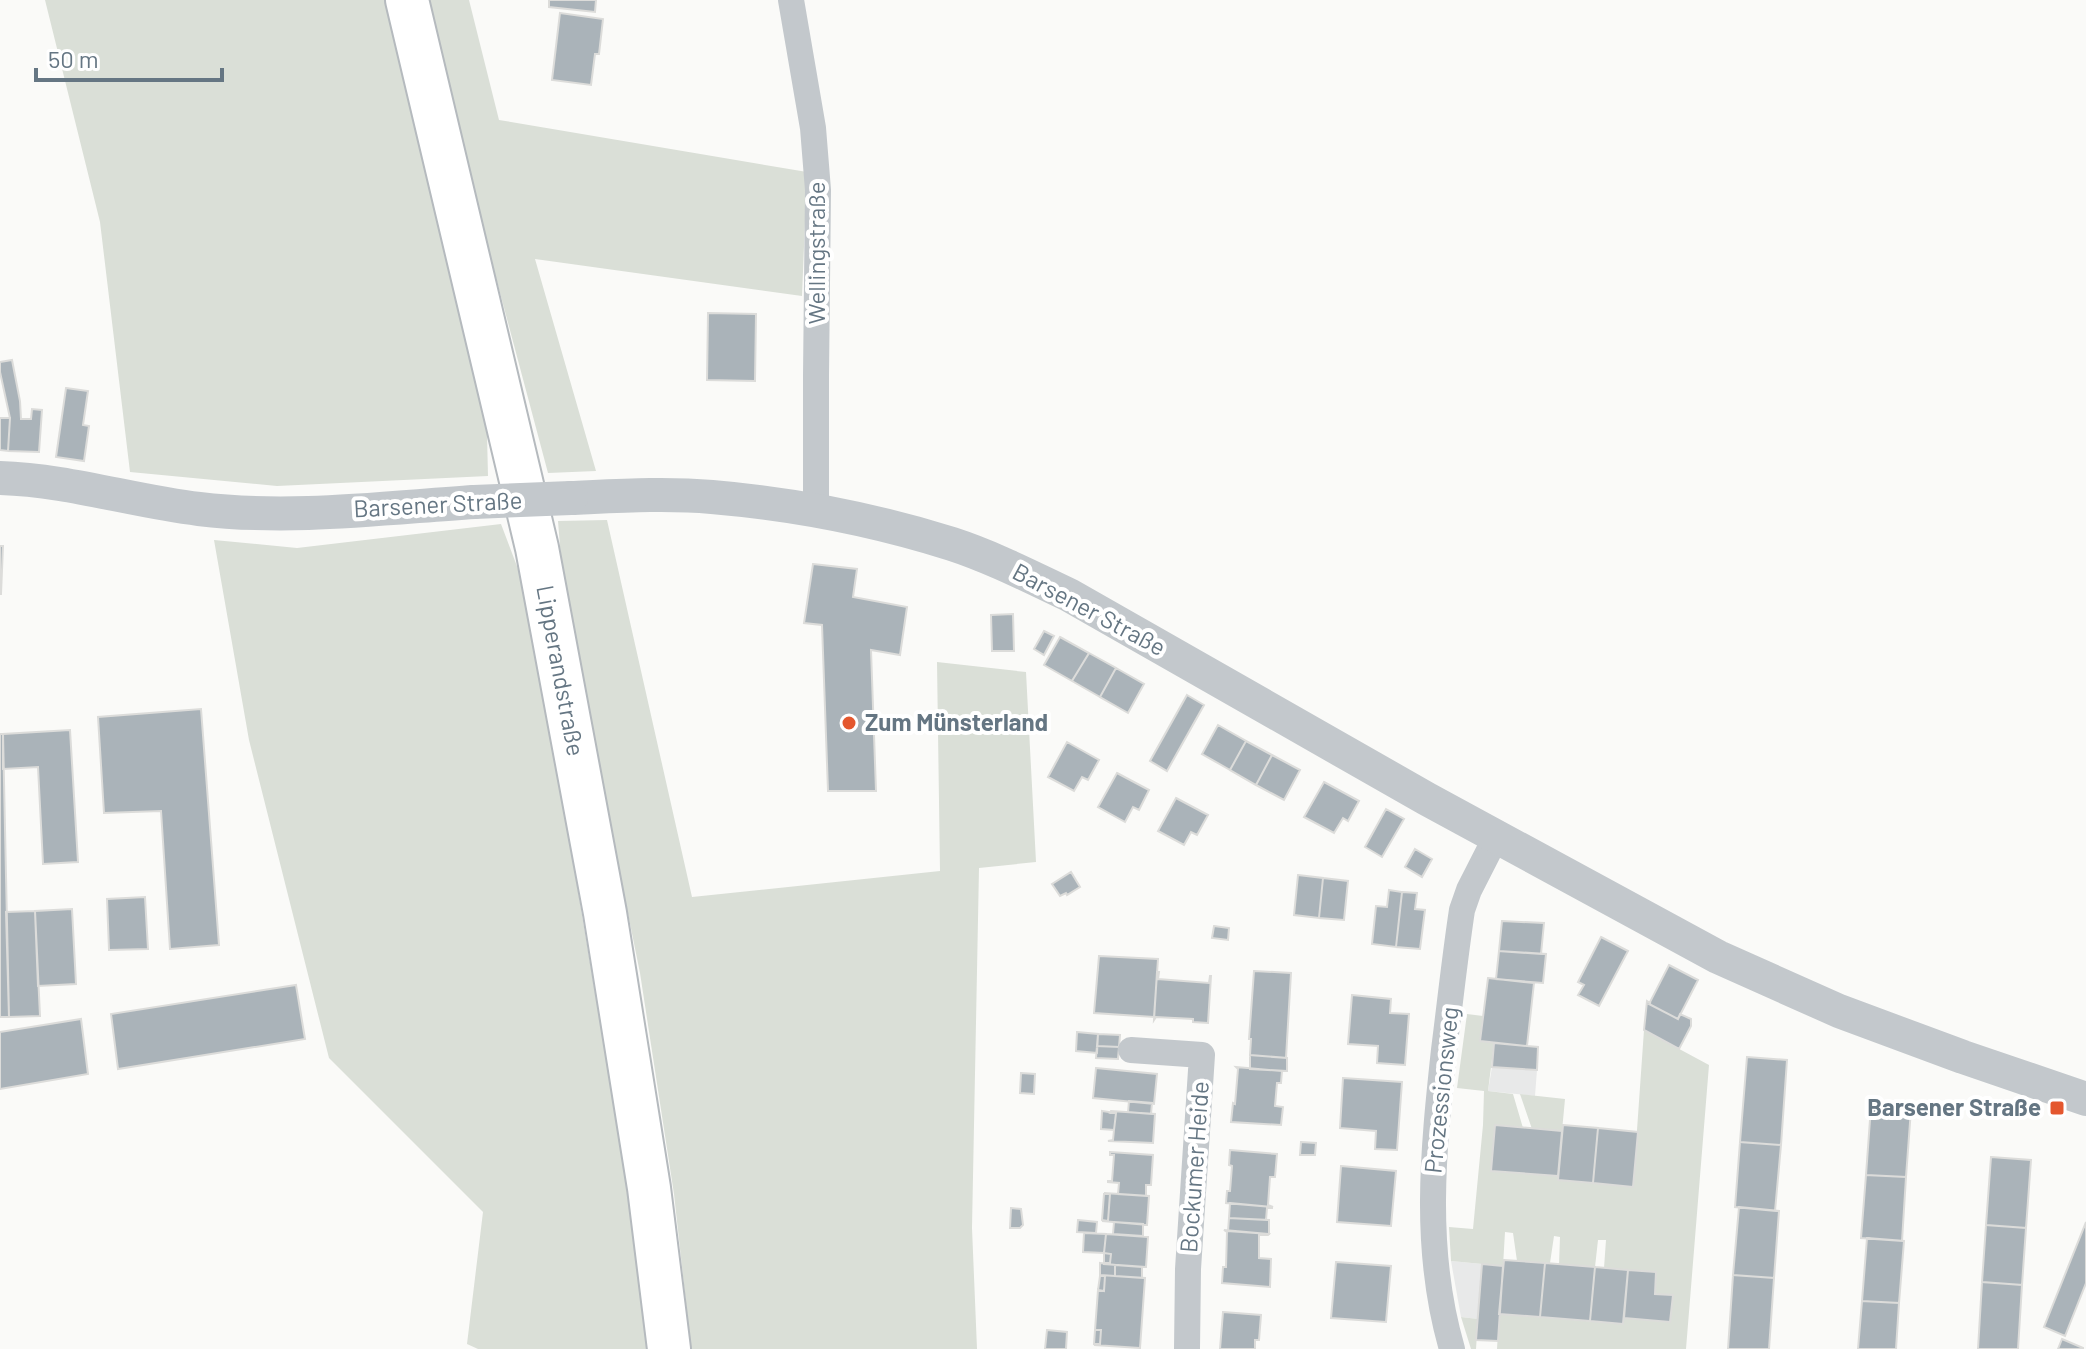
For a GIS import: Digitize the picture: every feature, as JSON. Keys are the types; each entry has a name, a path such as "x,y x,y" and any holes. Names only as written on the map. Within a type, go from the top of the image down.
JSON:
{"main road":[{"name":"Lipperandstraße","path":"407,0 537,548 605,913 649,1188 669,1349"}],"street":[{"name":"Wellingstraße","path":"791,0 816,154 819,262 816,509"},
{"name":"Barsener Straße","path":"0,478 66,484 199,509 273,513 571,498 711,497 816,509 953,545 1009,566 1069,595 1496,837 1718,957 1839,1011 2086,1099"},
{"name":"Prozessionsweg","path":"1452,1349 1436,1270 1432,1175 1462,910 1496,837"},
{"name":"Bockumer Heide","path":"1131,1050 1202,1055 1188,1269 1187,1349"}],"shaded area":[{"path":"45,0 387,0 486,393 488,476 277,486 130,472 100,222"},
{"path":"422,0 469,0 499,120 807,172 802,296 535,259 596,471 548,473"},
{"path":"607,520 692,897 940,871 937,662 1026,672 1036,862 979,868 972,1228 977,1349 691,1349 674,1194 640,973 564,597 558,521"},
{"path":"501,524 529,598 653,1349 478,1349 467,1344 483,1212 329,1058 249,740 214,540 297,548"},
{"path":"1467,1014 1483,1016 1481,1041 1494,1043 1488,1091 1513,1094 1523,1128 1495,1125 1491,1171 1558,1176 1559,1180 1633,1187 1644,1030 1709,1065 1686,1349 1497,1349 1499,1314 1622,1324 1624,1318 1670,1322 1672,1296 1655,1294 1656,1272 1604,1268 1606,1240 1598,1240 1595,1267 1559,1265 1560,1237 1554,1236 1550,1263 1517,1261 1513,1233 1505,1232 1503,1266 1451,1261 1449,1227 1473,1229 1483,1125 1484,1091 1457,1088"},
{"path":"1492,1067 1537,1070 1535,1096 1488,1091"},
{"path":"1520,1094 1565,1099 1562,1131 1532,1129"},
{"path":"1451,1261 1482,1264 1478,1319 1461,1317"},
{"path":"1461,1317 1478,1319 1476,1349 1471,1349"}],"building":[{"path":"549,0 596,0 595,12 549,7"},
{"path":"560,13 603,19 591,85 552,80"},
{"path":"708,313 756,314 755,381 707,380"},
{"path":"12,360 21,419 31,419 32,409 42,410 39,452 8,451 10,418 0,362"},
{"path":"66,388 88,391 83,425 89,426 84,461 56,457"},
{"path":"0,418 10,418 8,451 0,450"},
{"path":"0,546 3,546 1,594 0,594"},
{"name":"Zum Münsterland","path":"813,564 857,569 853,597 907,607 900,655 871,650 876,791 828,791 822,625 804,623"},
{"path":"1013,614 1014,651 992,651 991,615"},
{"path":"1044,631 1054,636 1044,655 1034,649"},
{"path":"1060,637 1089,653 1072,681 1044,665"},
{"path":"1089,653 1116,668 1100,697 1072,681"},
{"path":"1116,668 1144,684 1128,713 1100,697"},
{"path":"1187,695 1204,705 1167,771 1150,761"},
{"path":"201,709 219,945 170,949 161,811 104,813 98,717"},
{"path":"1218,725 1246,741 1230,770 1202,754"},
{"path":"70,730 78,862 43,864 38,767 3,769 3,734"},
{"path":"0,734 3,734 9,1017 0,1017"},
{"path":"1246,741 1272,755 1256,785 1230,770"},
{"path":"1067,742 1099,760 1088,780 1082,777 1074,791 1048,777"},
{"path":"1272,755 1300,770 1284,800 1256,785"},
{"path":"1117,773 1149,790 1139,810 1133,807 1125,822 1098,807"},
{"path":"1324,782 1359,801 1348,821 1343,818 1334,833 1304,817"},
{"path":"1176,798 1208,815 1197,835 1191,832 1184,845 1158,831"},
{"path":"1386,809 1404,819 1382,857 1365,847"},
{"path":"1415,849 1432,859 1422,877 1405,867"},
{"path":"1071,872 1080,887 1060,896 1052,884"},
{"path":"1298,875 1323,878 1319,918 1294,915"},
{"path":"1323,878 1348,881 1344,920 1319,918"},
{"path":"1389,890 1402,892 1396,947 1372,944 1376,906 1387,907"},
{"path":"1402,892 1417,893 1415,909 1425,910 1420,949 1396,947"},
{"path":"145,897 148,949 109,950 107,899"},
{"path":"72,909 76,984 38,986 35,911"},
{"path":"35,911 40,1016 9,1017 6,912"},
{"path":"1502,921 1544,923 1541,954 1499,951"},
{"path":"1214,926 1229,928 1228,940 1212,938"},
{"path":"1601,937 1628,951 1599,1006 1578,995 1584,985 1578,982"},
{"path":"1499,951 1546,954 1543,983 1496,979"},
{"path":"1099,956 1158,959 1154,1017 1094,1013"},
{"path":"1669,965 1698,980 1678,1019 1649,1004"},
{"path":"1254,971 1291,973 1286,1058 1250,1055"},
{"path":"1157,972 1158,979 1209,983 1211,976 1208,1023 1193,1022 1193,1019 1156,1017 1154,1020"},
{"path":"1488,978 1534,983 1527,1046 1480,1041"},
{"path":"296,985 305,1039 118,1069 111,1014"},
{"path":"1352,995 1391,999 1390,1013 1409,1014 1405,1065 1377,1063 1378,1046 1348,1044"},
{"path":"1647,1001 1678,1019 1680,1014 1691,1019 1691,1026 1679,1049 1644,1030"},
{"path":"81,1019 88,1074 0,1089 0,1032"},
{"path":"1077,1032 1098,1034 1097,1053 1076,1051"},
{"path":"1098,1034 1120,1035 1119,1047 1097,1046"},
{"path":"1494,1043 1538,1047 1537,1070 1492,1067"},
{"path":"1097,1046 1119,1047 1118,1059 1096,1058"},
{"path":"1250,1055 1287,1058 1287,1071 1250,1069"},
{"path":"1747,1057 1787,1060 1781,1145 1740,1142"},
{"path":"1236,1067 1282,1071 1281,1083 1277,1083 1275,1106 1283,1107 1281,1125 1231,1122"},
{"path":"1096,1068 1157,1074 1154,1104 1093,1098"},
{"path":"1021,1073 1035,1074 1034,1094 1020,1093"},
{"path":"1343,1078 1402,1082 1397,1150 1375,1149 1376,1131 1340,1128"},
{"path":"1129,1101 1152,1103 1151,1114 1128,1112"},
{"path":"1871,1106 1911,1109 1906,1177 1866,1175"},
{"path":"1102,1111 1116,1113 1114,1130 1101,1129"},
{"path":"1111,1111 1155,1114 1153,1143 1108,1141 1113,1140 1116,1113"},
{"path":"1495,1125 1562,1131 1558,1176 1491,1171"},
{"path":"1563,1125 1598,1128 1593,1183 1558,1180"},
{"path":"1598,1128 1638,1132 1633,1187 1593,1183"},
{"path":"1301,1142 1316,1143 1315,1155 1300,1155"},
{"path":"1740,1142 1781,1145 1775,1211 1735,1207"},
{"path":"1230,1150 1277,1154 1275,1177 1270,1177 1268,1205 1273,1207 1226,1203 1232,1166 1229,1165"},
{"path":"1110,1152 1153,1155 1151,1185 1146,1185 1146,1196 1118,1194 1119,1183 1108,1182 1112,1181 1114,1155"},
{"path":"1991,1157 2031,1160 2026,1228 1986,1225"},
{"path":"1341,1166 1396,1171 1391,1226 1337,1222"},
{"path":"1866,1175 1906,1177 1902,1241 1861,1238"},
{"path":"1104,1193 1149,1196 1147,1225 1102,1221 1108,1221 1110,1194"},
{"path":"1104,1194 1110,1194 1108,1221 1102,1220"},
{"path":"1230,1203 1272,1208 1267,1208 1266,1220 1229,1218"},
{"path":"1739,1207 1779,1211 1774,1278 1733,1275"},
{"path":"1011,1208 1021,1209 1023,1225 1020,1228 1010,1228"},
{"path":"1229,1218 1269,1220 1269,1234 1228,1231"},
{"path":"1078,1220 1097,1222 1096,1233 1077,1232"},
{"path":"1114,1222 1143,1224 1143,1236 1113,1234"},
{"path":"2086,1222 2086,1283 2065,1336 2044,1327"},
{"path":"1986,1225 2026,1228 2022,1285 1982,1282"},
{"path":"1224,1230 1269,1234 1259,1235 1259,1258 1271,1259 1270,1287 1222,1283 1223,1267 1226,1267 1227,1232"},
{"path":"1084,1233 1106,1234 1104,1253 1083,1252"},
{"path":"1106,1234 1148,1237 1146,1267 1104,1264 1110,1263 1111,1254 1104,1253"},
{"path":"1867,1238 1904,1241 1899,1303 1862,1301"},
{"path":"1104,1253 1111,1254 1110,1263 1104,1263"},
{"path":"1504,1260 1545,1263 1540,1317 1499,1314"},
{"path":"1336,1262 1391,1266 1386,1322 1331,1318"},
{"path":"1100,1263 1115,1265 1115,1276 1100,1275"},
{"path":"1545,1263 1595,1267 1590,1321 1540,1317"},
{"path":"1482,1264 1503,1266 1498,1341 1476,1340"},
{"path":"1115,1265 1142,1267 1142,1278 1115,1276"},
{"path":"1595,1267 1628,1270 1623,1324 1590,1321"},
{"path":"1628,1270 1656,1272 1655,1294 1673,1295 1670,1322 1624,1318"},
{"path":"1100,1275 1145,1278 1140,1348 1094,1345 1100,1344 1101,1330 1095,1330 1098,1290 1104,1291 1105,1276"},
{"path":"1733,1275 1774,1278 1769,1349 1728,1349"},
{"path":"1100,1276 1105,1276 1104,1291 1098,1290"},
{"path":"1982,1282 2022,1285 2018,1349 1978,1349"},
{"path":"1862,1301 1899,1303 1896,1349 1858,1349"},
{"path":"1223,1312 1261,1315 1255,1349 1220,1349"},
{"path":"1047,1330 1067,1332 1066,1349 1045,1349"},
{"path":"1095,1330 1101,1330 1100,1344 1094,1344"},
{"path":"2062,1339 2083,1348 2083,1349 2058,1349"}],"place":[{"name":"Zum Münsterland","path":"849,723"},
{"name":"Barsener Straße","path":"2057,1108"}]}
